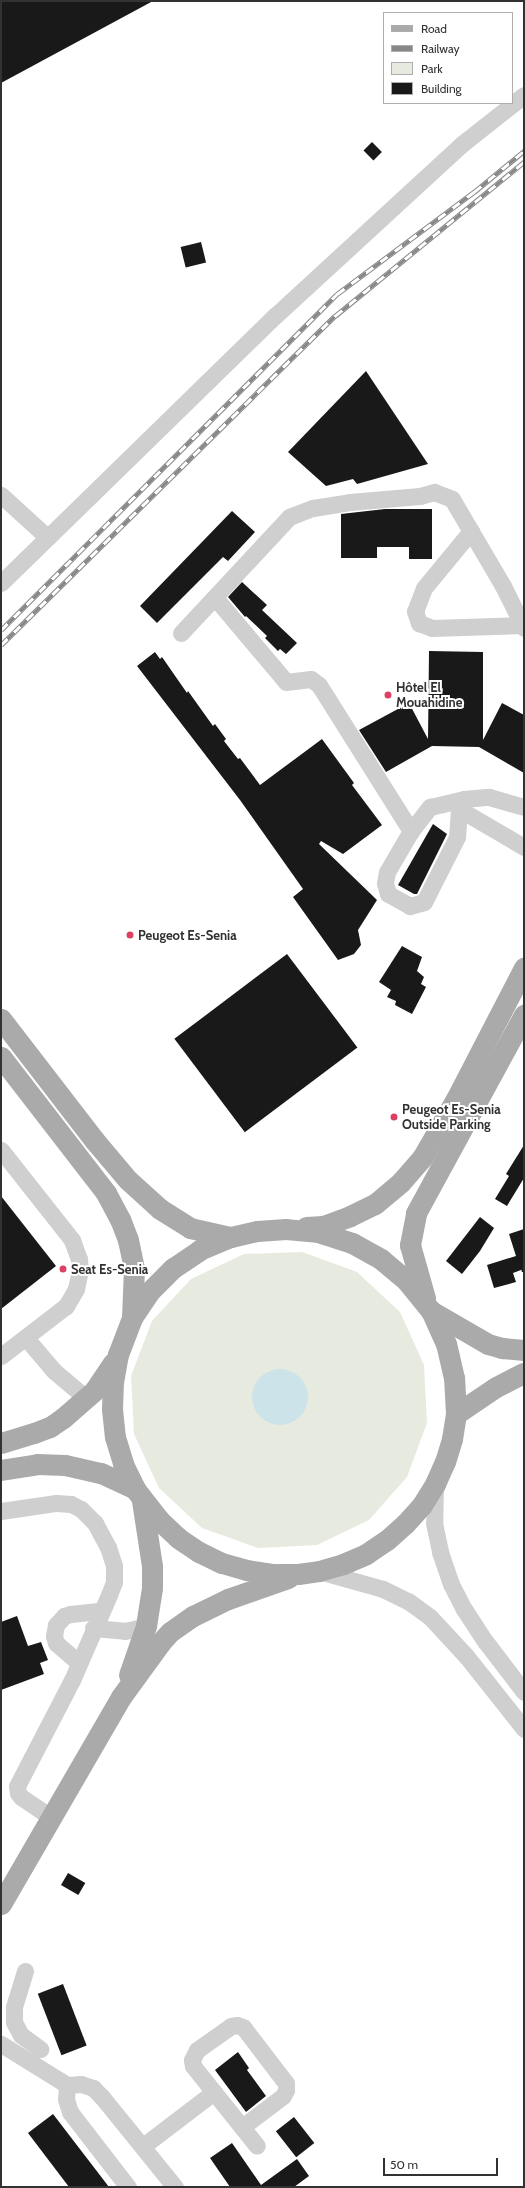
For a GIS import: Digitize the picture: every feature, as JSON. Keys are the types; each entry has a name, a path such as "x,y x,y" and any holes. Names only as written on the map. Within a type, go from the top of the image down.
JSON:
{"main road":[{"path":"1,1443 50,1427 86,1398 110,1370 132,1318 150,1291 173,1268 200,1250 230,1237 257,1231 322,1226 350,1216 375,1204 400,1182 422,1158 452,1105 524,968"},
{"path":"118,1354 112,1381 112,1409 115,1437 123,1464 139,1495 159,1520 178,1538 199,1552 222,1563 247,1570 272,1574 298,1574 319,1571 343,1564 366,1554 386,1540 405,1524 422,1505 435,1484 450,1444 456,1414 453,1372 446,1344 429,1310 410,1245 416,1213 524,1015"},
{"path":"1,1019 94,1141 128,1180 160,1209 190,1228 230,1237"},
{"path":"1,1057 106,1193 120,1218 128,1240 134,1268 132,1318"},
{"path":"286,1229 319,1232 358,1246 381,1259 407,1281 429,1310 488,1344 502,1348 524,1350"},
{"path":"456,1414 496,1387 524,1373"},
{"path":"1,1470 37,1464 65,1465 101,1473 139,1495 152,1566 152,1587 146,1626 121,1697"},
{"path":"1,1904 121,1697 161,1642 182,1623 228,1599 298,1574"}],"street":[{"path":"513,104 524,95"},
{"path":"1,583 42,541 366,230 462,144 513,104"},
{"path":"181,633 289,517 307,511 350,502 420,496 434,492 452,499 471,531 523,626 432,628 419,623 415,611 424,588 471,531"},
{"path":"1,495 42,541"},
{"path":"1,509 42,541"},
{"path":"217,600 286,682 311,679 319,685 411,831"},
{"path":"462,804 457,837 424,902 410,906 388,894 385,883 387,872 411,831 430,807 462,804 489,797 524,807"},
{"path":"462,804 524,847"},
{"path":"1,1150 66,1231 72,1240 79,1259 78,1280 72,1298 59,1313 1,1356"},
{"path":"26,1338 54,1371 86,1398"},
{"path":"435,1484 434,1523 440,1552 452,1584 464,1609 485,1641 524,1692"},
{"path":"1,1511 56,1503 71,1504 81,1509 95,1523 108,1548 114,1566 114,1582 79,1663 17,1786 18,1793 21,1797 51,1817"},
{"path":"319,1571 383,1588 408,1600 430,1616 467,1657 524,1729"},
{"path":"79,1663 56,1643 54,1636 56,1625 64,1616 70,1614 101,1611"},
{"path":"93,1628 125,1631 146,1626"},
{"path":"5,2046 34,2044 17,2029 12,2014 25,1971"},
{"path":"242,2127 284,2096 286,2083 244,2027 237,2025 231,2026 193,2055 193,2066 257,2146"},
{"path":"5,2046 67,2085 81,2084 93,2088 143,2146 175,2187"},
{"path":"67,2085 66,2099 70,2112 128,2187"},
{"path":"143,2146 214,2092"}],"green space":[{"path":"302,1252 357,1272 400,1312 424,1365 427,1423 407,1477 369,1520 317,1545 258,1548 202,1528 159,1488 134,1434 131,1376 152,1321 191,1279 244,1254","holes":["297,1375 305,1385 307,1397 305,1409 297,1419"]}],"water":[{"path":"280,1369 295,1374 303,1382 308,1397 303,1412 295,1420 280,1425 265,1420 257,1412 252,1397 257,1382 265,1374"}],"building":[{"path":"1,1 153,1 1,83"},
{"path":"372,142 382,152 373,160 364,150"},
{"path":"201,242 206,262 186,267 181,247"},
{"path":"366,371 428,464 357,484 353,479 326,486 288,452"},
{"path":"385,509 432,509 432,559 409,559 409,547 377,547 377,558 341,558 341,514"},
{"path":"232,511 255,532 228,561 223,557 157,623 140,606"},
{"path":"242,582 267,605 262,610 297,643 286,654 280,649 278,651 265,638 267,636 246,616 245,617 228,597"},
{"path":"429,651 483,652 483,740 502,703 524,715 524,773 479,747 432,746 386,772 359,730 409,703 428,739"},
{"path":"155,652 160,659 162,657 187,693 188,691 213,726 215,724 226,739 224,741 238,759 240,758 260,785 322,739 354,783 352,785 382,825 343,854 321,841 319,844 377,900 358,930 361,945 354,954 338,960 293,897 303,889 240,800 137,666"},
{"path":"433,824 447,834 417,894 414,894 398,885"},
{"path":"402,946 422,957 417,971 424,977 421,984 426,987 412,1014 395,1005 396,1001 387,997 391,990 379,982"},
{"path":"287,954 357,1047 245,1132 174,1039"},
{"path":"524,1145 524,1178 507,1206 495,1199 509,1176 506,1174"},
{"path":"1,1196 56,1266 1,1309"},
{"path":"480,1217 494,1228 480,1251 462,1274 446,1261"},
{"path":"524,1229 524,1272 522,1272 521,1269 513,1273 516,1282 494,1288 487,1265 516,1256 509,1234"},
{"path":"17,1616 28,1646 41,1642 48,1660 40,1663 44,1674 1,1690 1,1622"},
{"path":"68,1873 85,1883 78,1895 61,1885"},
{"path":"63,1984 87,2046 61,2055 38,1994"},
{"path":"238,2052 249,2068 247,2070 266,2096 246,2112 215,2070"},
{"path":"53,2114 109,2187 69,2187 28,2133"},
{"path":"294,2117 314,2143 296,2157 276,2131"},
{"path":"232,2143 261,2185 297,2159 309,2176 294,2187 230,2187 210,2158"}],"railway":[{"path":"1,630 337,294 474,192 524,151"},
{"path":"1,645 335,316 524,162"}],"place":[{"name":"Hôtel El Mouahidine","path":"388,695"},
{"name":"Peugeot Es-Senia","path":"130,935"},
{"name":"Peugeot Es-Senia Outside Parking","path":"394,1117"},
{"name":"Seat Es-Senia","path":"63,1269"}]}
